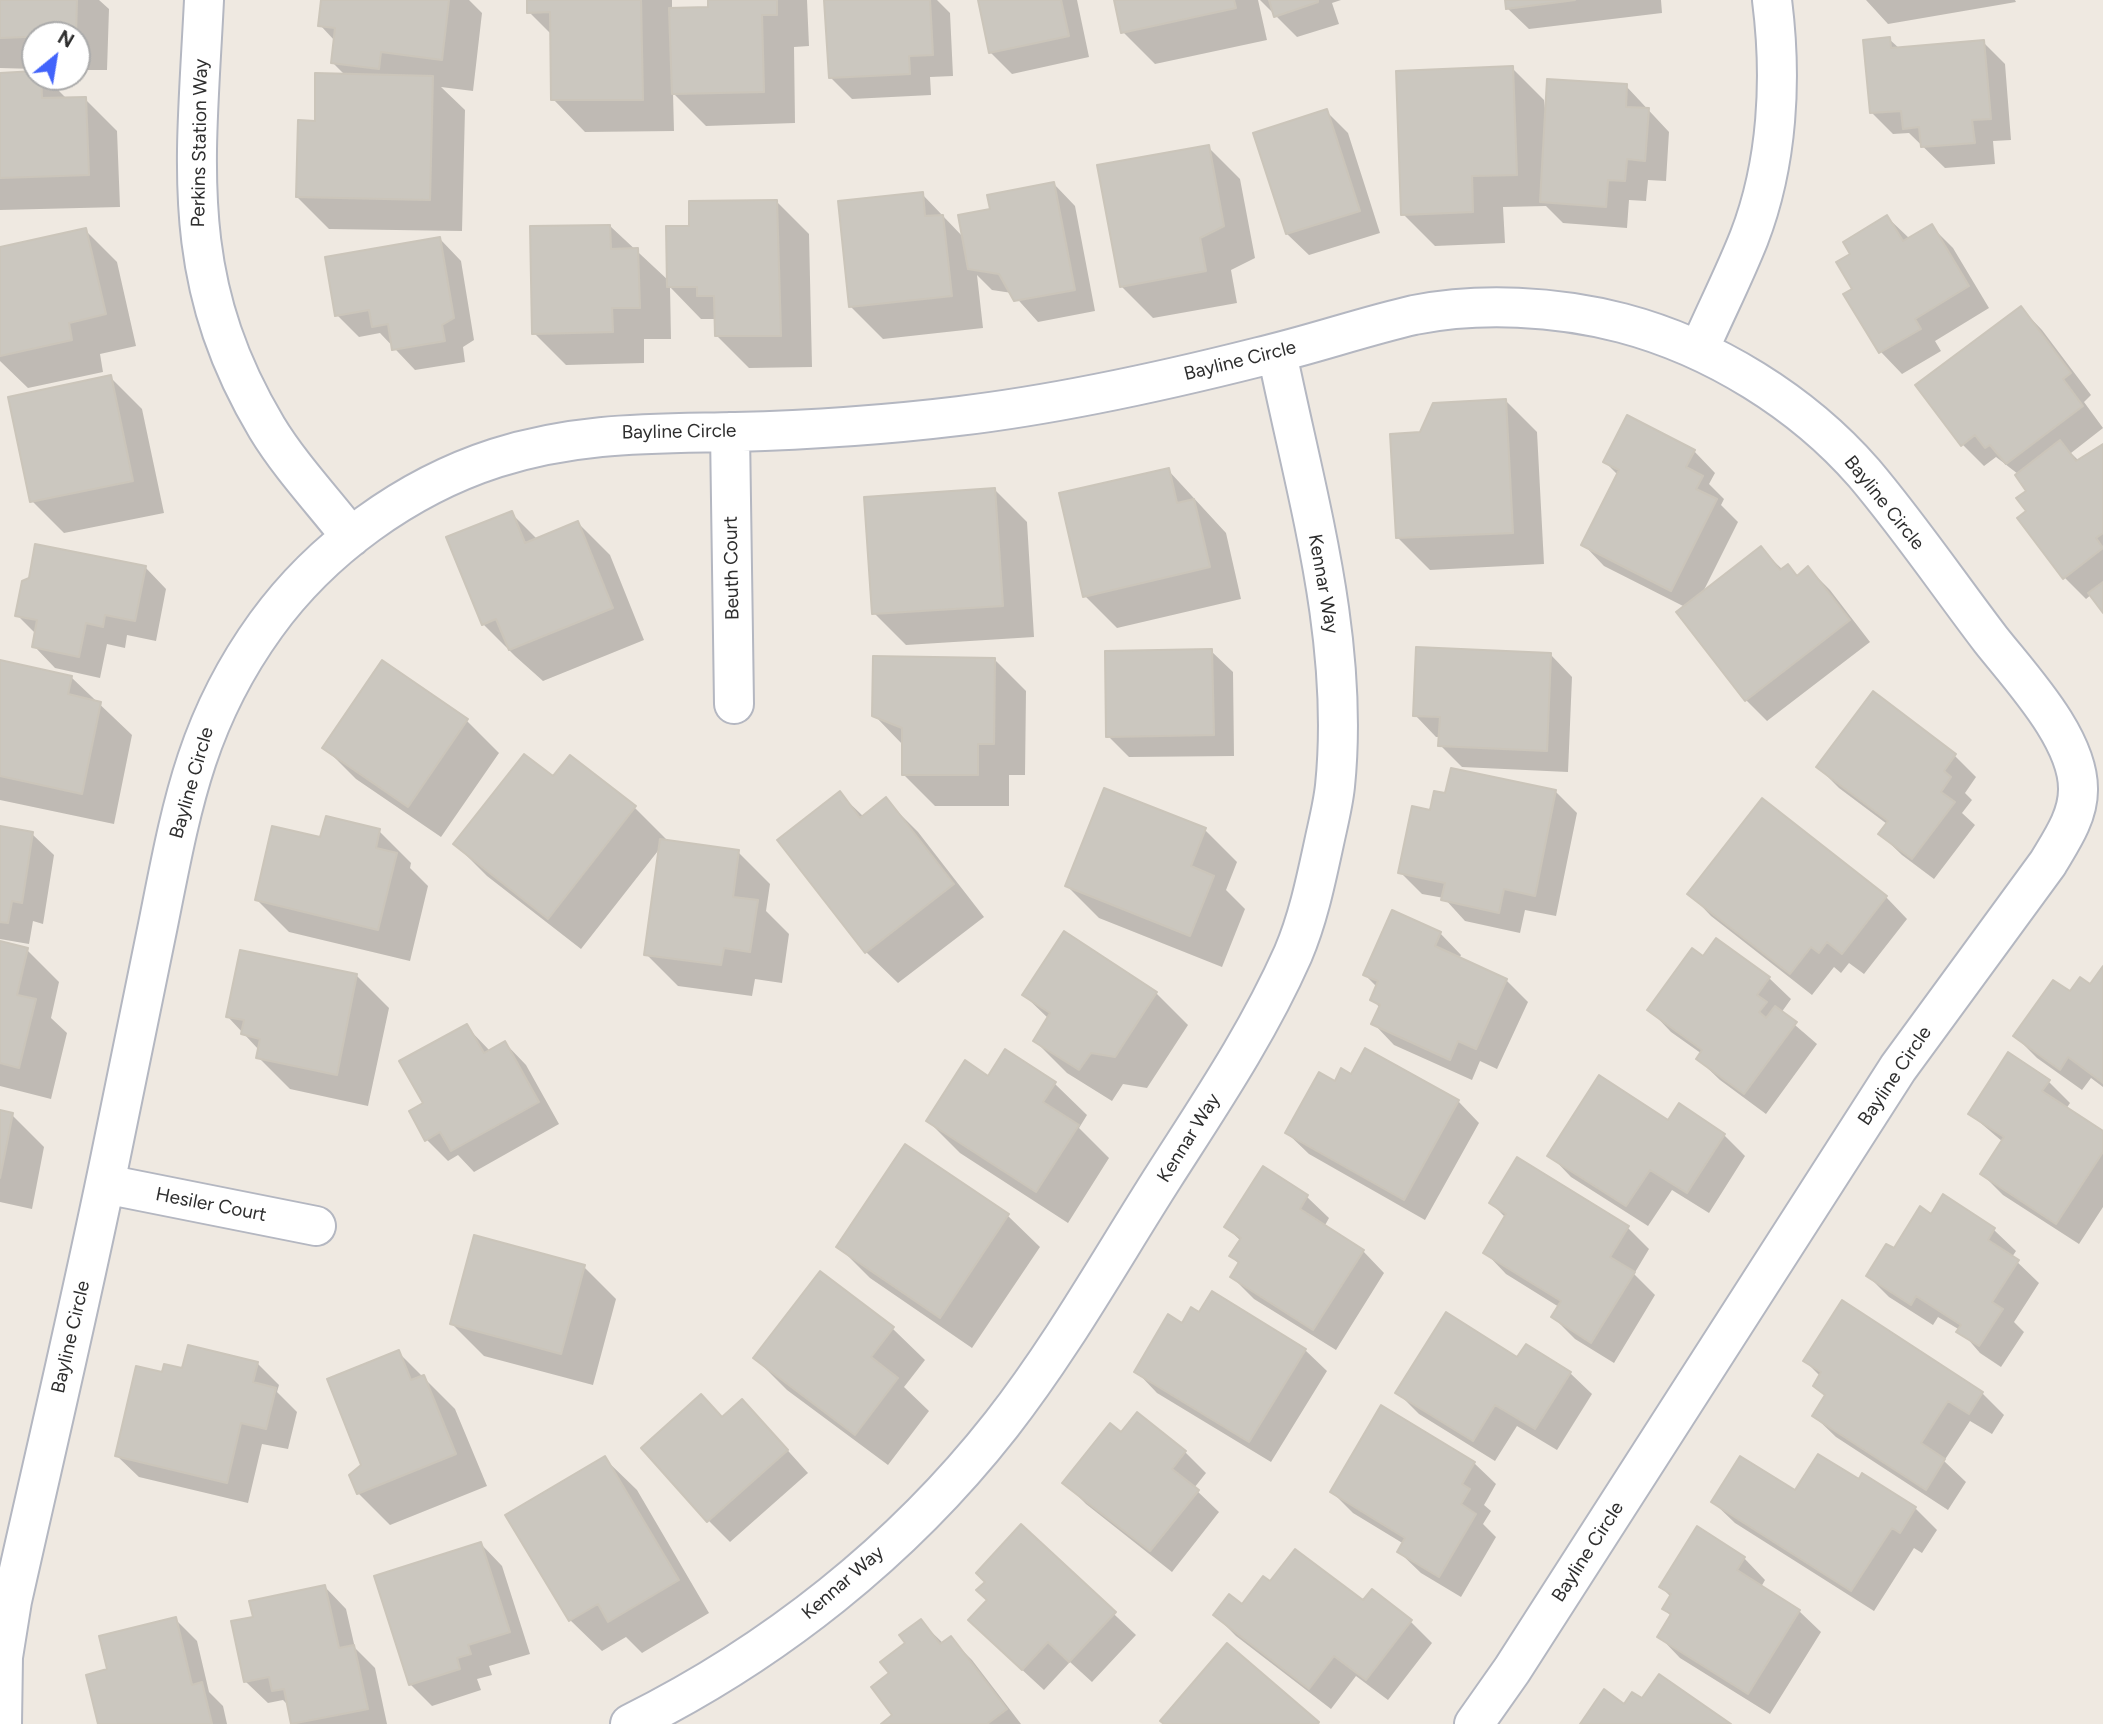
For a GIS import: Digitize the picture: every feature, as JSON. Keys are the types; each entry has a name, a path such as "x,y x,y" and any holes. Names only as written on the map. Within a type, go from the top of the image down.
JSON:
{"street":[{"name":"Perkins Station Way","path":"204,0 197,215 202,261 212,306 232,360 269,431 351,537"},
{"path":"1699,350 1749,237 1774,140 1777,41 1772,0"},
{"name":"Bayline Circle","path":"2,1724 4,1657 12,1601 105,1184 183,799 203,735 233,674 270,619 315,568 394,505 486,461 550,443 617,433 809,429 962,416 1150,384 1423,313 1490,308 1557,311 1624,323 1699,350 1762,385 1816,425 1863,472 2058,730 2074,761 2079,788 2065,835 2048,863 1898,1068 1512,1670 1474,1724"},
{"name":"Kennar Way","path":"630,1724 689,1695 784,1634 842,1587 925,1511 999,1427 1043,1366 1250,1041 1294,951 1315,886 1335,788 1338,686 1332,619 1277,353"},
{"name":"Beuth Court","path":"730,432 734,704"},
{"name":"Hesiler Court","path":"105,1184 316,1226"}],"building":[{"path":"0,0 77,0 76,21 21,21 21,37 0,38"},
{"path":"321,0 449,0 442,60 381,52 379,69 331,63 335,28 318,26"},
{"path":"527,0 641,0 643,100 551,100 550,12 527,13"},
{"path":"708,0 777,0 777,15 762,15 764,92 672,94 669,8 708,7"},
{"path":"824,0 930,0 933,55 909,56 910,74 829,78"},
{"path":"978,0 1061,0 1069,36 989,53"},
{"path":"1114,0 1234,0 1236,8 1121,33"},
{"path":"1269,0 1318,0 1318,2 1274,17"},
{"path":"1505,0 1575,0 1506,9"},
{"path":"1890,37 1891,48 1984,40 1991,119 1972,120 1975,143 1921,147 1919,127 1903,129 1901,111 1870,113 1863,40"},
{"path":"1513,66 1517,175 1472,176 1473,212 1401,215 1396,71"},
{"path":"21,72 21,91 42,91 42,98 86,97 89,175 0,178 0,73"},
{"path":"315,73 433,76 430,200 296,197 298,120 315,121"},
{"path":"1547,79 1627,84 1626,107 1649,108 1645,161 1627,159 1625,181 1608,180 1606,207 1540,202"},
{"path":"1327,109 1360,211 1286,234 1253,133"},
{"path":"1209,145 1224,226 1200,238 1206,271 1120,287 1097,165"},
{"path":"1054,182 1075,290 1014,301 999,274 968,269 958,215 990,209 987,195"},
{"path":"923,192 925,216 943,215 952,296 849,307 838,201"},
{"path":"777,200 781,336 715,336 714,296 697,296 697,287 667,287 666,226 689,226 689,201"},
{"path":"1887,215 1903,241 1932,224 1969,286 1915,319 1921,329 1879,353 1843,294 1852,289 1836,262 1850,254 1843,242"},
{"path":"610,225 611,249 638,248 640,308 612,308 613,332 532,334 530,226"},
{"path":"86,228 106,314 69,323 72,340 0,356 0,247"},
{"path":"440,237 454,318 442,325 445,341 392,350 388,324 372,327 369,310 335,316 325,257"},
{"path":"2021,306 2071,373 2063,379 2083,406 2006,464 1990,445 1985,448 1975,435 1961,446 1915,385"},
{"path":"111,375 133,481 30,502 8,397"},
{"path":"1506,399 1513,533 1396,538 1390,434 1420,432 1433,403"},
{"path":"1627,415 1695,450 1686,467 1703,476 1696,489 1717,499 1671,591 1581,545 1619,470 1603,462"},
{"path":"2060,440 2076,461 2103,444 2103,533 2096,538 2103,548 2063,579 2017,518 2026,511 2016,498 2026,491 2015,475"},
{"path":"1169,468 1177,503 1194,499 1210,567 1083,597 1059,493"},
{"path":"995,488 1003,606 872,614 864,497"},
{"path":"512,511 525,543 578,521 613,608 509,650 496,619 482,625 446,537"},
{"path":"35,544 146,566 135,621 105,615 103,627 86,623 79,657 32,647 37,620 15,616 22,581 29,578"},
{"path":"1761,546 1780,570 1788,564 1797,576 1808,566 1850,620 1745,701 1676,612"},
{"path":"2103,582 2103,613 2088,593"},
{"path":"1416,647 1551,653 1547,751 1438,746 1440,717 1413,716"},
{"path":"1212,649 1214,735 1106,737 1105,651"},
{"path":"873,656 995,658 994,744 978,744 978,775 902,775 902,728 872,716"},
{"path":"0,660 72,676 68,694 101,702 82,794 0,776"},
{"path":"382,660 468,719 408,807 322,748"},
{"path":"1873,691 1956,754 1944,771 1951,777 1941,792 1955,802 1912,859 1878,834 1888,821 1816,767"},
{"path":"524,754 553,776 570,755 636,806 548,919 453,844"},
{"path":"1451,768 1556,790 1535,896 1504,889 1499,913 1441,900 1445,883 1398,873 1412,806 1430,810 1434,791 1445,793"},
{"path":"1104,788 1206,828 1191,866 1214,876 1190,936 1065,886"},
{"path":"840,791 860,818 886,797 954,884 865,953 777,840"},
{"path":"1762,798 1887,896 1842,954 1827,942 1819,953 1811,947 1790,974 1687,894"},
{"path":"326,816 380,829 376,848 397,853 378,930 255,900 272,826 320,837"},
{"path":"0,826 33,832 22,903 12,901 8,923 0,922"},
{"path":"660,839 739,850 733,897 758,900 750,952 724,948 721,965 644,955"},
{"path":"1392,910 1441,932 1435,946 1507,979 1476,1049 1458,1041 1450,1060 1371,1024 1380,1005 1370,1000 1378,981 1363,975"},
{"path":"1064,931 1157,992 1115,1057 1091,1053 1079,1070 1033,1041 1050,1013 1022,995"},
{"path":"1716,938 1770,977 1757,995 1767,1002 1759,1012 1766,1018 1775,1006 1797,1022 1744,1094 1696,1059 1702,1050 1647,1010 1692,948 1703,956"},
{"path":"0,941 28,948 17,995 36,999 19,1068 0,1063"},
{"path":"240,950 357,974 337,1075 256,1058 260,1039 241,1034 244,1020 226,1017"},
{"path":"2103,966 2103,1083 2068,1057 2060,1070 2013,1036 2053,980 2070,991 2080,977 2090,984"},
{"path":"467,1024 484,1053 505,1041 539,1102 451,1151 440,1132 425,1141 409,1111 423,1103 399,1061"},
{"path":"1365,1048 1459,1100 1404,1200 1285,1133 1319,1072 1335,1081 1341,1068 1351,1074"},
{"path":"1005,1049 1056,1082 1043,1102 1079,1125 1036,1192 926,1121 965,1060 988,1076"},
{"path":"2008,1052 2050,1080 2042,1091 2103,1131 2103,1152 2056,1224 1980,1174 2004,1137 1968,1114"},
{"path":"1599,1075 1668,1120 1679,1103 1725,1134 1687,1193 1650,1170 1626,1206 1547,1156"},
{"path":"0,1110 13,1113 0,1178"},
{"path":"905,1144 1009,1214 940,1318 836,1247"},
{"path":"1517,1157 1629,1226 1610,1257 1635,1272 1591,1343 1551,1317 1561,1301 1483,1253 1506,1214 1489,1203"},
{"path":"1263,1166 1308,1195 1300,1209 1364,1250 1313,1330 1230,1277 1239,1262 1229,1256 1241,1238 1224,1227"},
{"path":"1943,1194 1995,1228 1988,1240 2019,1260 1992,1302 2003,1309 1979,1346 1956,1332 1961,1325 1916,1296 1911,1305 1866,1276 1886,1244 1894,1248 1920,1206 1931,1214"},
{"path":"474,1235 585,1265 561,1354 450,1324"},
{"path":"820,1271 894,1327 871,1357 898,1378 855,1435 753,1358"},
{"path":"1212,1291 1306,1349 1249,1442 1134,1372 1168,1314 1182,1323 1191,1307 1199,1312"},
{"path":"1842,1300 1983,1392 1969,1414 1948,1401 1921,1443 1945,1459 1926,1490 1812,1416 1825,1395 1813,1386 1821,1372 1803,1361"},
{"path":"1446,1312 1517,1357 1526,1344 1571,1372 1535,1429 1495,1405 1473,1441 1395,1393"},
{"path":"188,1345 258,1362 253,1382 276,1388 266,1429 241,1423 227,1483 115,1456 136,1366 162,1372 164,1364 182,1368"},
{"path":"399,1350 411,1380 424,1375 456,1454 357,1494 349,1475 361,1465 327,1379"},
{"path":"701,1394 722,1417 742,1399 788,1450 707,1522 641,1448"},
{"path":"1381,1405 1475,1462 1462,1484 1470,1489 1461,1504 1476,1514 1439,1577 1397,1552 1405,1538 1330,1492"},
{"path":"1137,1412 1186,1451 1172,1469 1199,1490 1150,1551 1062,1483 1110,1423 1121,1432"},
{"path":"1818,1454 1859,1479 1862,1473 1916,1507 1900,1533 1892,1528 1851,1591 1711,1502 1740,1456 1795,1490"},
{"path":"605,1456 679,1580 608,1622 598,1604 569,1621 505,1515"},
{"path":"1021,1524 1116,1612 1069,1662 1048,1642 1022,1670 968,1620 987,1600 976,1590 985,1582 976,1573"},
{"path":"1697,1526 1745,1557 1737,1570 1800,1610 1748,1694 1657,1637 1671,1614 1662,1609 1671,1594 1659,1587"},
{"path":"481,1542 510,1632 468,1645 471,1654 457,1658 460,1669 409,1685 374,1576"},
{"path":"1295,1549 1363,1600 1372,1589 1412,1620 1366,1680 1334,1656 1309,1689 1213,1615 1229,1594 1242,1604 1263,1576 1270,1581"},
{"path":"325,1585 339,1648 354,1645 368,1709 291,1724 284,1689 272,1691 269,1677 244,1682 231,1621 253,1617 249,1601"},
{"path":"176,1617 192,1685 202,1682 212,1724 98,1724 86,1675 107,1669 99,1636"},
{"path":"921,1619 940,1644 951,1636 1007,1709 987,1724 881,1724 892,1715 871,1687 889,1673 880,1662 905,1643 899,1635"},
{"path":"1227,1643 1319,1722 1318,1724 1164,1724 1160,1721"},
{"path":"1659,1674 1731,1724 1580,1724 1604,1689 1624,1704 1632,1692 1642,1698"}]}
